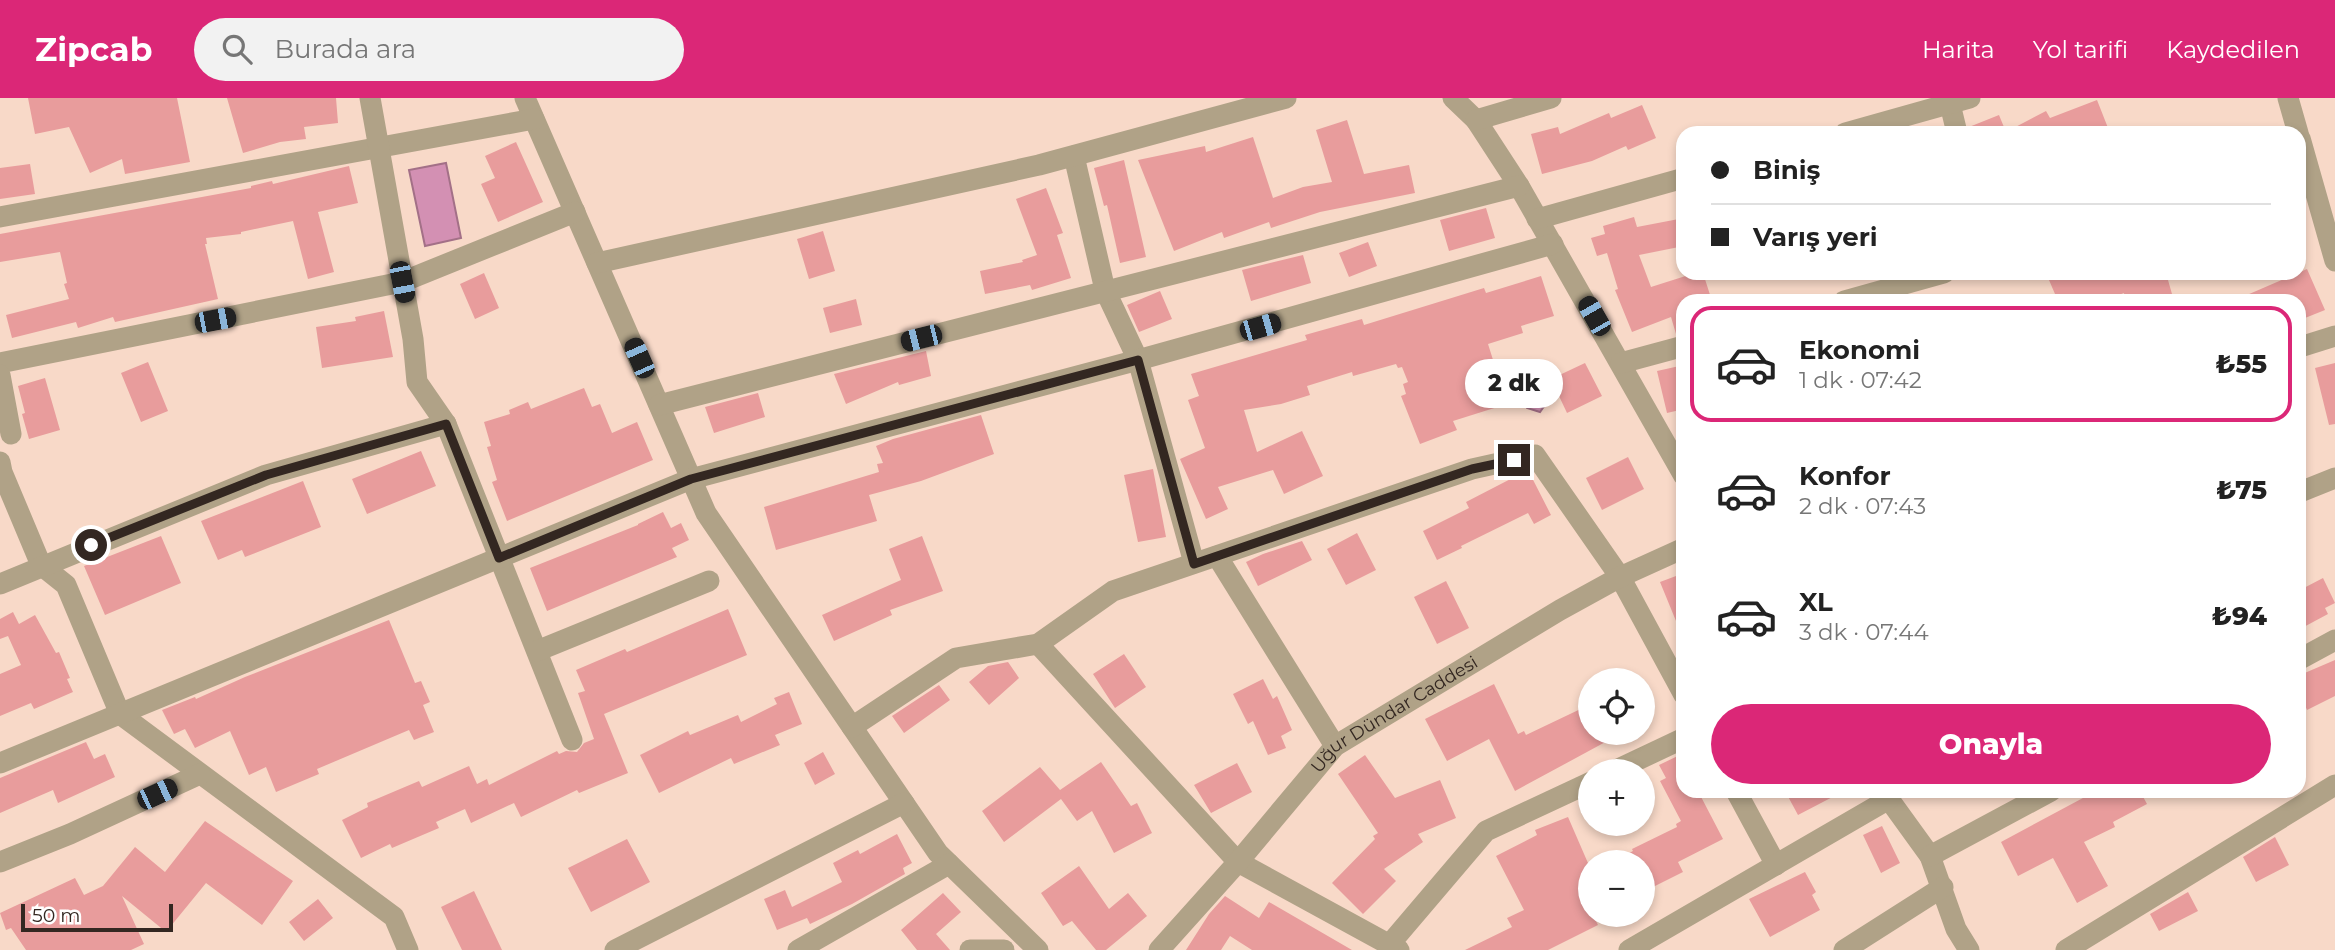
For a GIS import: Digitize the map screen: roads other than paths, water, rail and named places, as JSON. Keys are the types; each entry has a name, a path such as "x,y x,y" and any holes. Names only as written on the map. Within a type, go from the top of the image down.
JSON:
{"street":[{"path":"370,98 413,339 417,382 446,424 572,740"},
{"path":"525,98 706,513 938,853 1038,950"},
{"path":"597,263 1074,156 1286,98"},
{"path":"1453,98 1476,120 1519,186 1676,461"},
{"path":"1476,120 1551,98"},
{"path":"2288,98 2296,126"},
{"path":"1869,126 1960,101 1958,126"},
{"path":"0,217 534,119"},
{"path":"1074,156 1105,290 1138,360 1194,564"},
{"path":"1537,219 1676,180"},
{"path":"2306,180 2335,261"},
{"path":"659,405 1519,186"},
{"path":"0,363 402,282 575,212"},
{"path":"0,763 691,479 1138,360 1553,244"},
{"path":"1869,294 1919,280"},
{"path":"2306,345 2335,336"},
{"path":"1621,363 1676,348"},
{"path":"0,375 11,434"},
{"path":"0,584 266,475 446,424"},
{"path":"852,727 956,658 1038,644 1113,591 1472,469 1535,455 1620,578 1676,680"},
{"path":"0,462 41,565 66,585 120,714 394,917 408,950"},
{"path":"2306,490 2335,478"},
{"name":"Uğur Dündar Caddesi","path":"1159,950 1238,862 1335,746 1560,610 1676,552"},
{"path":"1217,556 1335,746"},
{"path":"537,651 709,581"},
{"path":"2306,656 2335,640"},
{"path":"1038,644 1238,862 1394,947 1486,831 1578,788"},
{"path":"1640,759 1676,742"},
{"path":"0,862 70,834 200,774"},
{"path":"2066,950 2335,785"},
{"path":"1740,798 1776,864"},
{"path":"1629,950 1776,864 1881,798"},
{"path":"1888,798 1930,856 1956,929 1969,950"},
{"path":"1930,856 2038,798"},
{"path":"615,950 904,803"},
{"path":"798,950 949,864"},
{"path":"1844,950 1943,887"},
{"path":"970,950 1004,950"}]}
